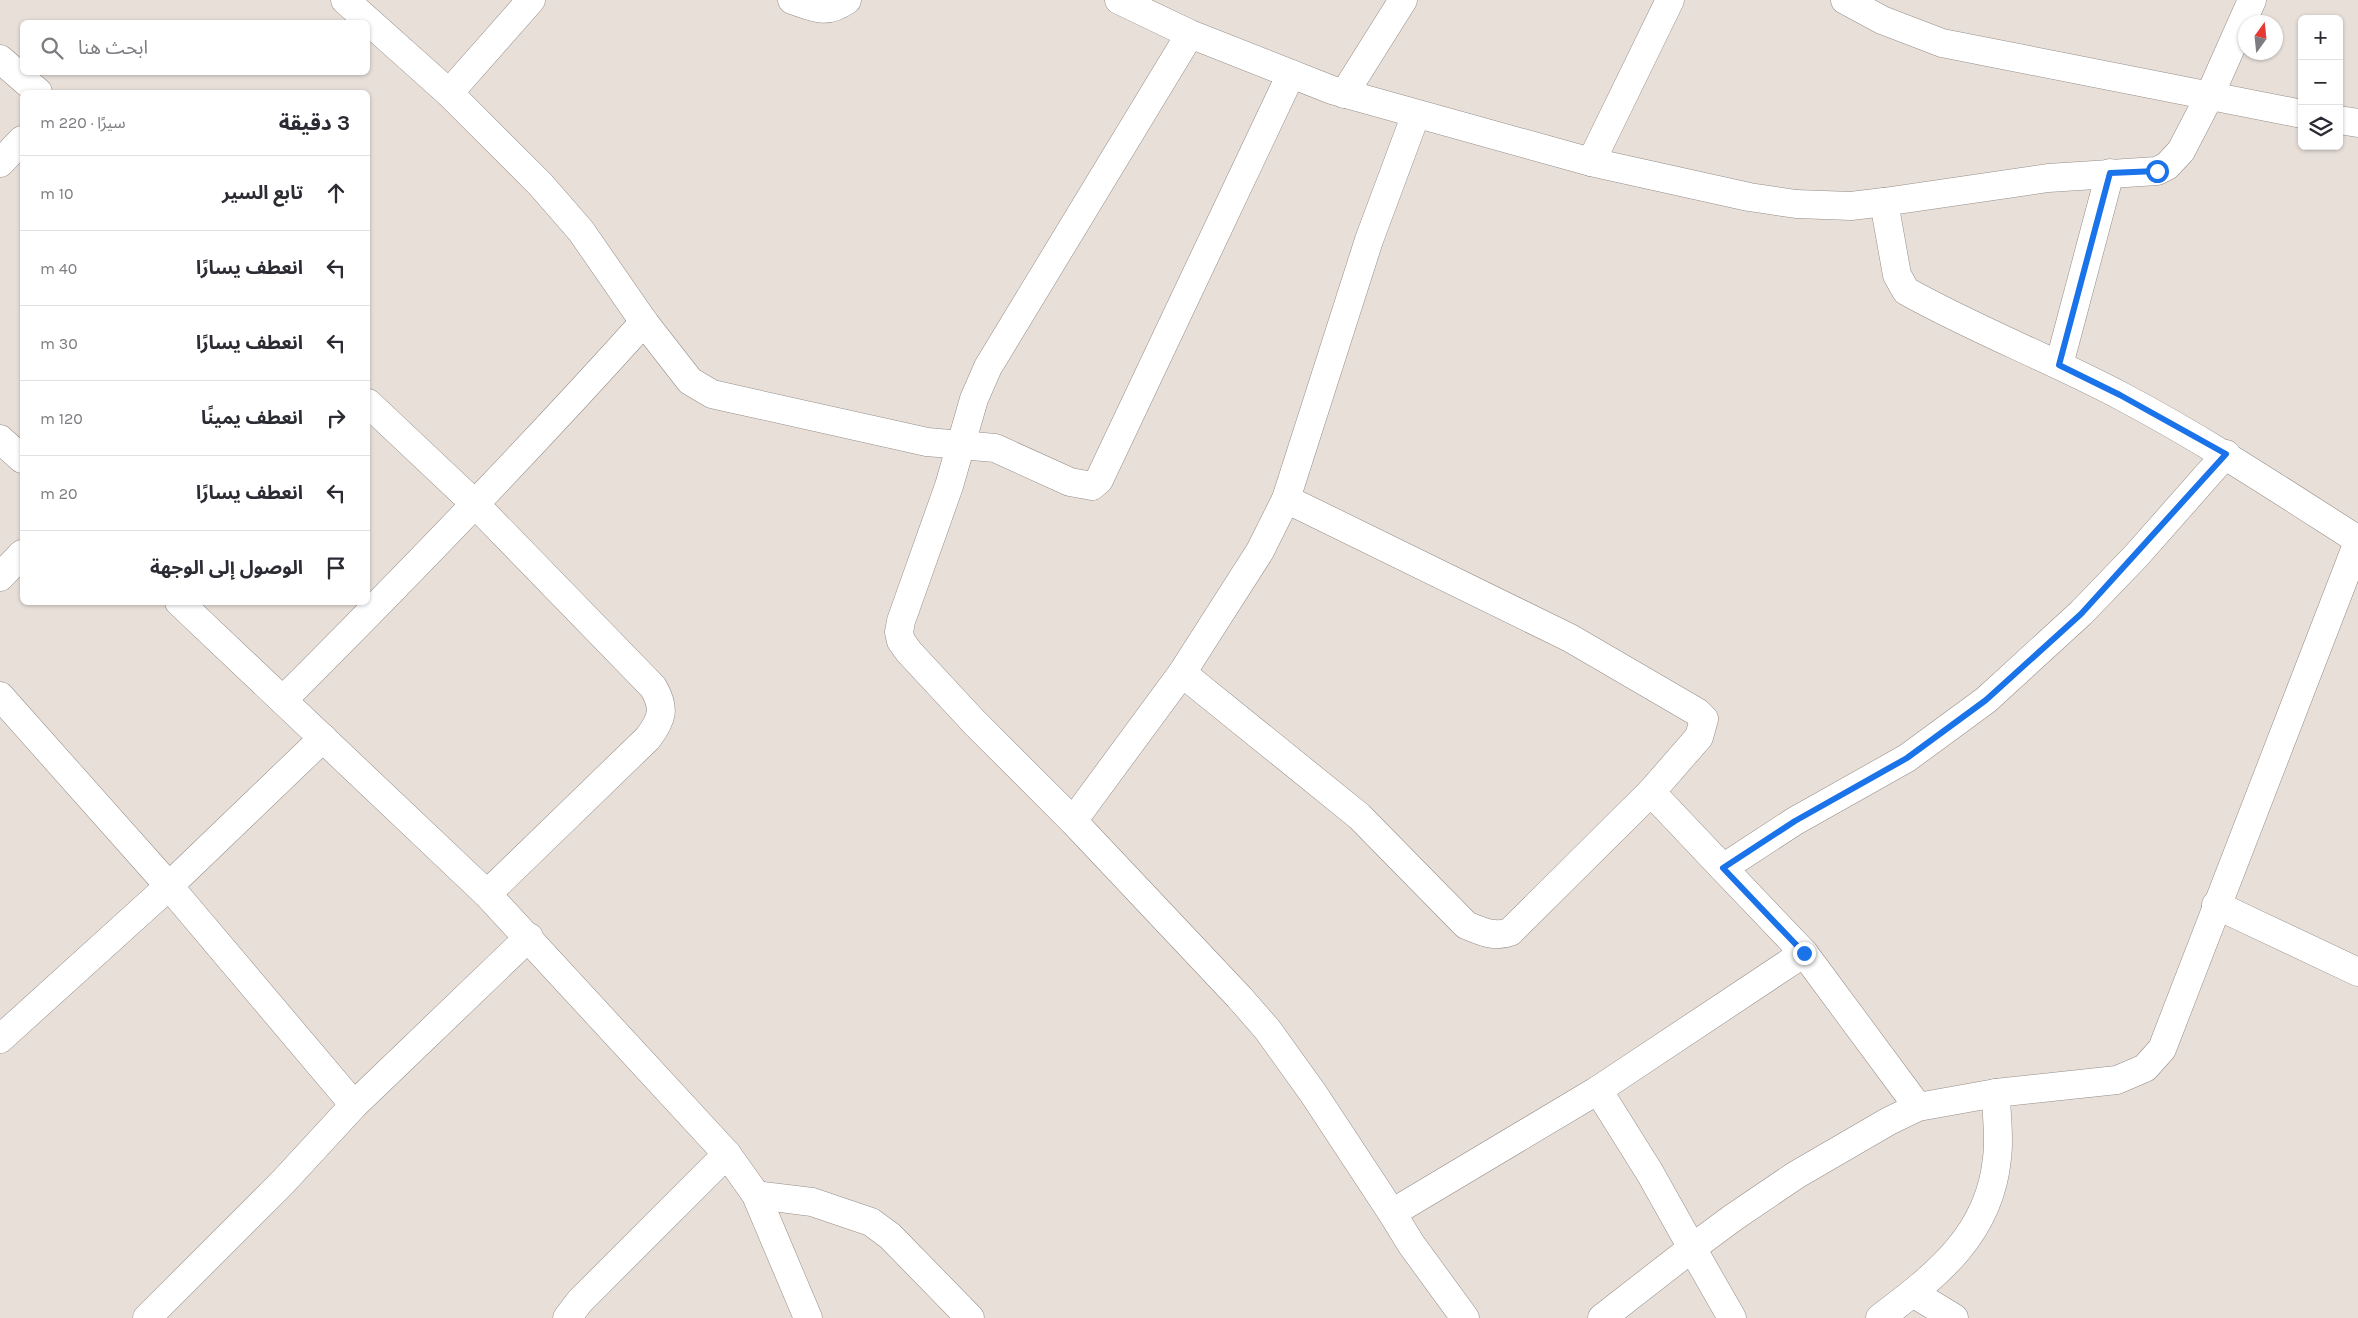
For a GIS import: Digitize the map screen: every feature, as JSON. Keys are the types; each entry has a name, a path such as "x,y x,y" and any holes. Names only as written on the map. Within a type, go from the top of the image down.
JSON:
{"street":[{"path":"345,0 367,20"},
{"path":"449,93 531,0"},
{"path":"792,0 815,8 828,10 836,8 847,0"},
{"path":"1119,0 1190,34 1344,94 1591,162 1750,197 1796,204 1851,206 2048,178 2157,171 2167,166 2180,151 2209,97 2252,0"},
{"path":"1344,94 1403,0"},
{"path":"1591,162 1670,0"},
{"path":"1846,0 1882,20 1942,43 2298,113"},
{"path":"370,22 449,93 541,185 581,231 644,322 690,381 712,394 927,442 995,448 1070,482 1092,486 1099,480 1291,74"},
{"path":"1190,34 988,367 974,399 959,445 949,486 901,621 901,641 974,722 1073,821 1239,996 1266,1029 1313,1094 1392,1214 1465,1318"},
{"path":"0,59 36,90"},
{"path":"1073,821 1182,673 1260,551 1286,499 1369,240 1416,114"},
{"path":"2343,121 2358,123"},
{"path":"0,163 20,142"},
{"path":"2059,365 2110,173"},
{"path":"1602,1318 1734,1217 1796,1176 1889,1121 1918,1107 1996,1093 2117,1080 2149,1065 2162,1049 2358,541 2226,454 2120,395 1906,291 1897,275 1884,202"},
{"path":"283,700 475,504 644,322"},
{"path":"370,405 475,504 654,688 660,699 662,713 658,725 648,738 487,894"},
{"path":"0,439 20,457"},
{"path":"1723,868 1795,821 1907,758 1986,700 2081,614 2226,454"},
{"path":"1182,673 1359,816 1466,924 1487,933 1501,936 1510,932 1651,792 1699,737 1704,719 1697,712 1570,638 1286,499"},
{"path":"0,576 20,556"},
{"path":"182,605 487,894 529,937 726,1154 756,1195 808,1318"},
{"path":"0,696 169,886 354,1105"},
{"path":"0,1039 169,886 323,738"},
{"path":"1651,792 1804,953 1918,1107"},
{"path":"2216,905 2358,972"},
{"path":"147,1318 283,1182 354,1105 529,937"},
{"path":"1392,1214 1598,1090 1804,953"},
{"path":"1598,1090 1650,1174 1732,1318"},
{"path":"1880,1318 1913,1293 1962,1246 1976,1227 1990,1195 1998,1157 1996,1093"},
{"path":"566,1318 580,1301 726,1154"},
{"path":"756,1195 812,1202 871,1222 890,1236 970,1318"},
{"path":"1913,1293 1954,1318"}],"route":[{"path":"1804,953 1723,868 1795,821 1907,758 1986,700 2081,614 2136,556 2226,454 2120,395 2059,365 2110,173 2157,171"}]}
